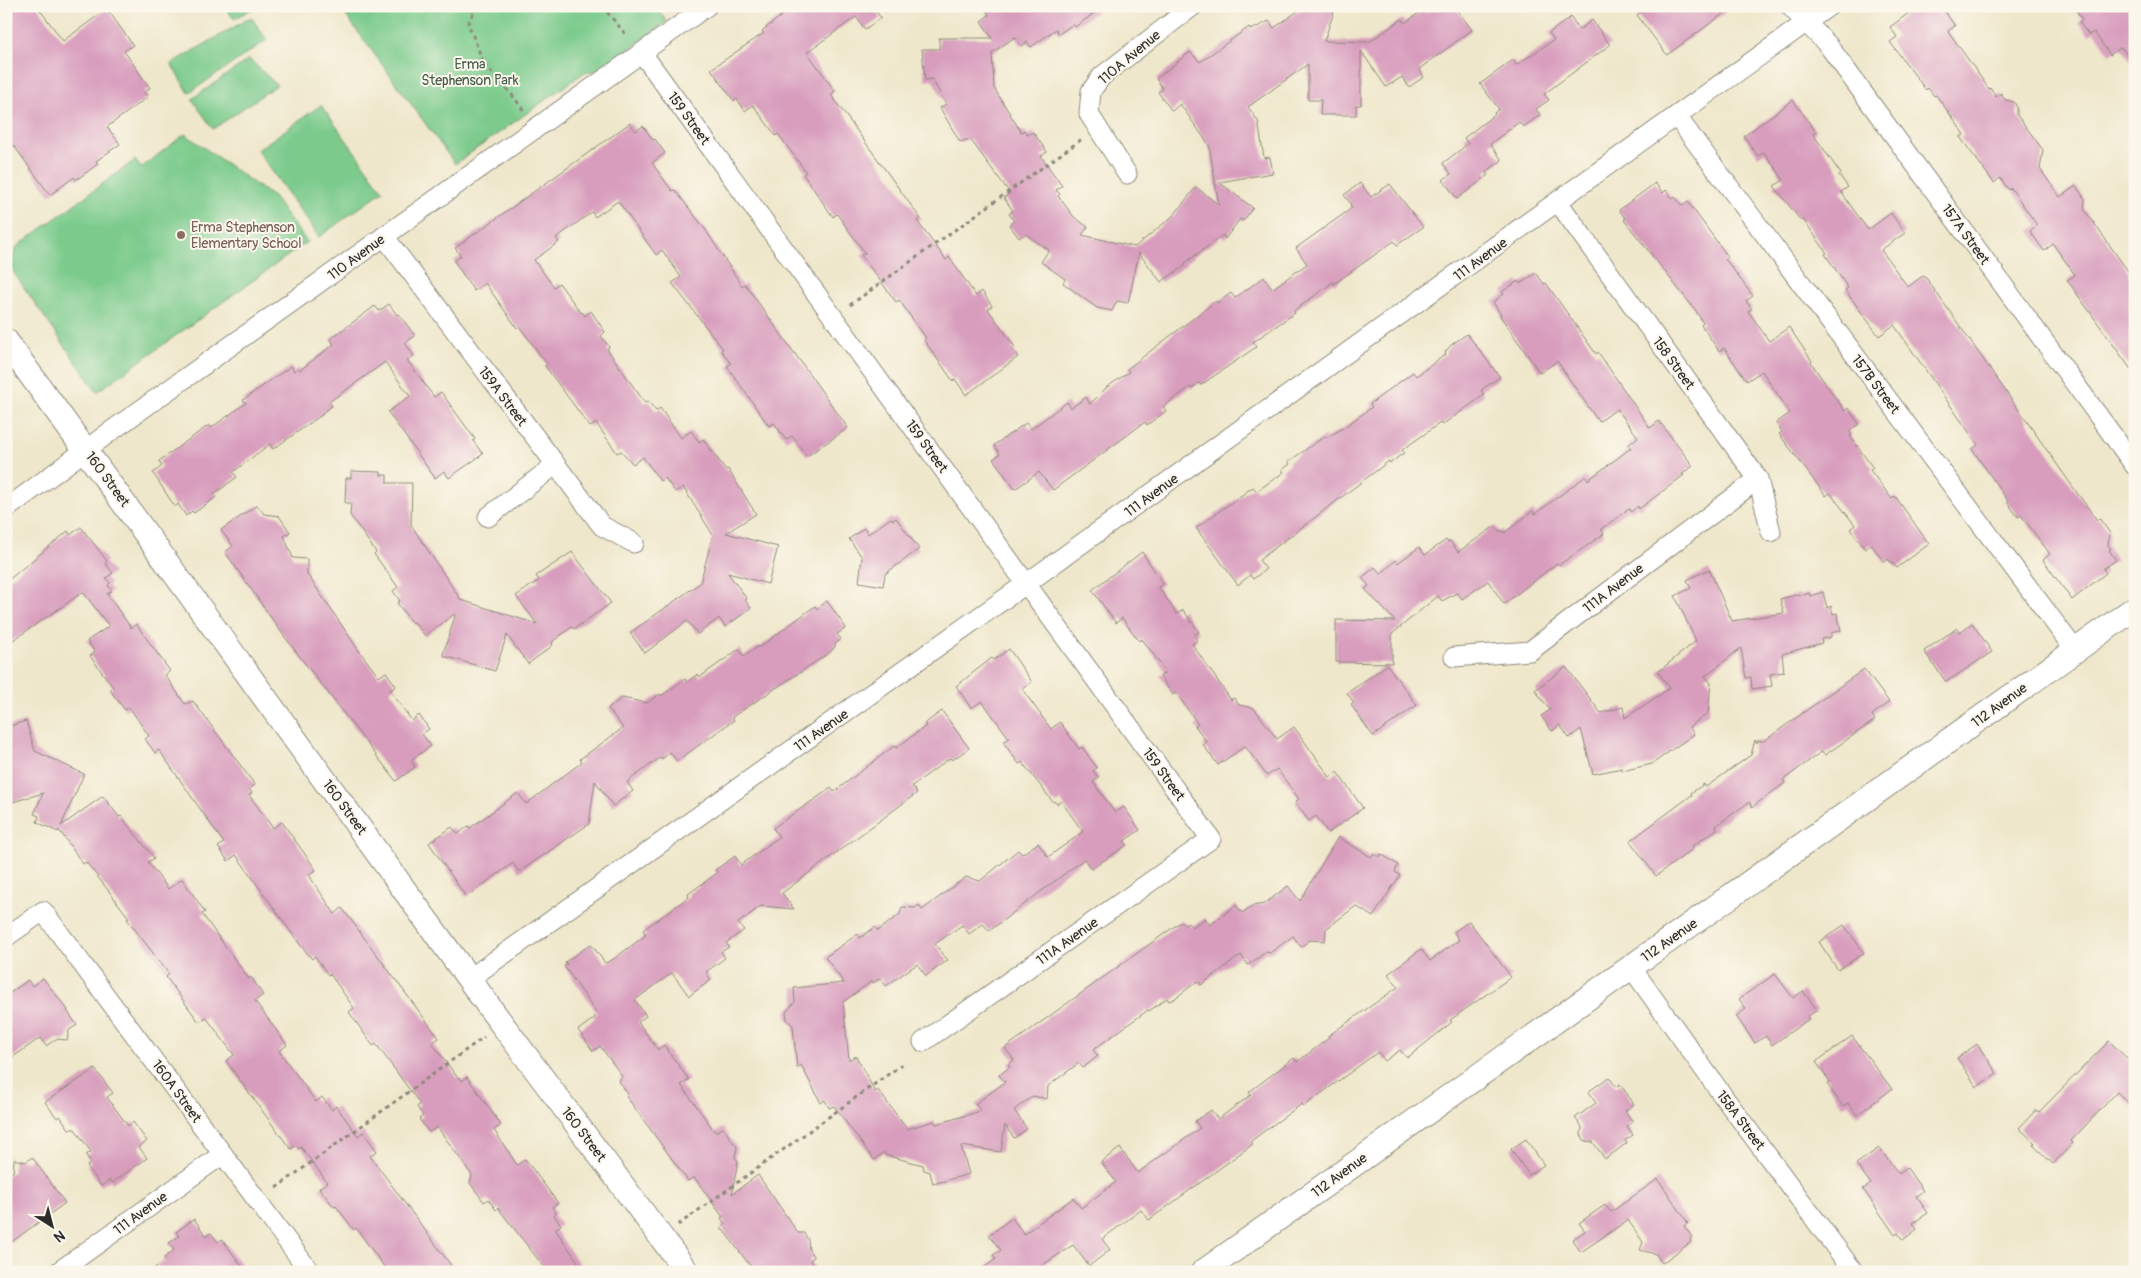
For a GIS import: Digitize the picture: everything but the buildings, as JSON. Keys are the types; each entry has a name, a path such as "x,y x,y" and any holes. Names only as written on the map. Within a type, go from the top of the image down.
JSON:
{"street":[{"name":"110 Avenue","path":"6,509 707,6"},
{"name":"110A Avenue","path":"1127,174 1089,114 1092,91 1102,76 1193,6"},
{"name":"157A Street","path":"1790,6 1828,45 2135,466"},
{"name":"111 Avenue","path":"469,979 1027,583 1829,6"},
{"name":"159 Street","path":"642,53 1211,839"},
{"name":"157B Street","path":"1676,117 2075,650"},
{"name":"158 Street","path":"1558,202 1758,479 1770,532"},
{"name":"159A Street","path":"384,236 602,526 634,543"},
{"name":"160 Street","path":"6,341 87,450 469,979 687,1272"},
{"path":"488,517 555,465"},
{"name":"111A Avenue","path":"1454,657 1530,651 1758,479"},
{"name":"112 Avenue","path":"1203,1272 2135,608"},
{"name":"111A Avenue","path":"923,1042 1211,839"},
{"name":"160A Street","path":"6,937 43,910 310,1272"},
{"name":"158A Street","path":"1631,967 1723,1096 1854,1272"},
{"name":"111 Avenue","path":"58,1272 223,1154"}],"path":[{"path":"102,6 104,8 107,6"},
{"path":"478,6 468,23 484,64 524,111"},
{"path":"602,6 627,36"},
{"path":"850,305 1088,134"},
{"path":"276,1188 487,1035"},
{"path":"678,1225 904,1063"}],"green space":[{"path":"224,6 257,6 234,19"},
{"name":"Erma Stephenson Park","path":"339,6 656,6 667,22 600,70 585,72 455,164"},
{"path":"251,17 267,40 189,93 171,64"},
{"path":"249,59 277,85 213,129 192,99"},
{"path":"321,105 383,191 319,237 257,150"},
{"path":"185,134 273,197 307,242 97,392 11,269 15,248 135,160 141,168"}],"place":[{"name":"Erma Stephenson Elementary School","path":"181,235"}]}
